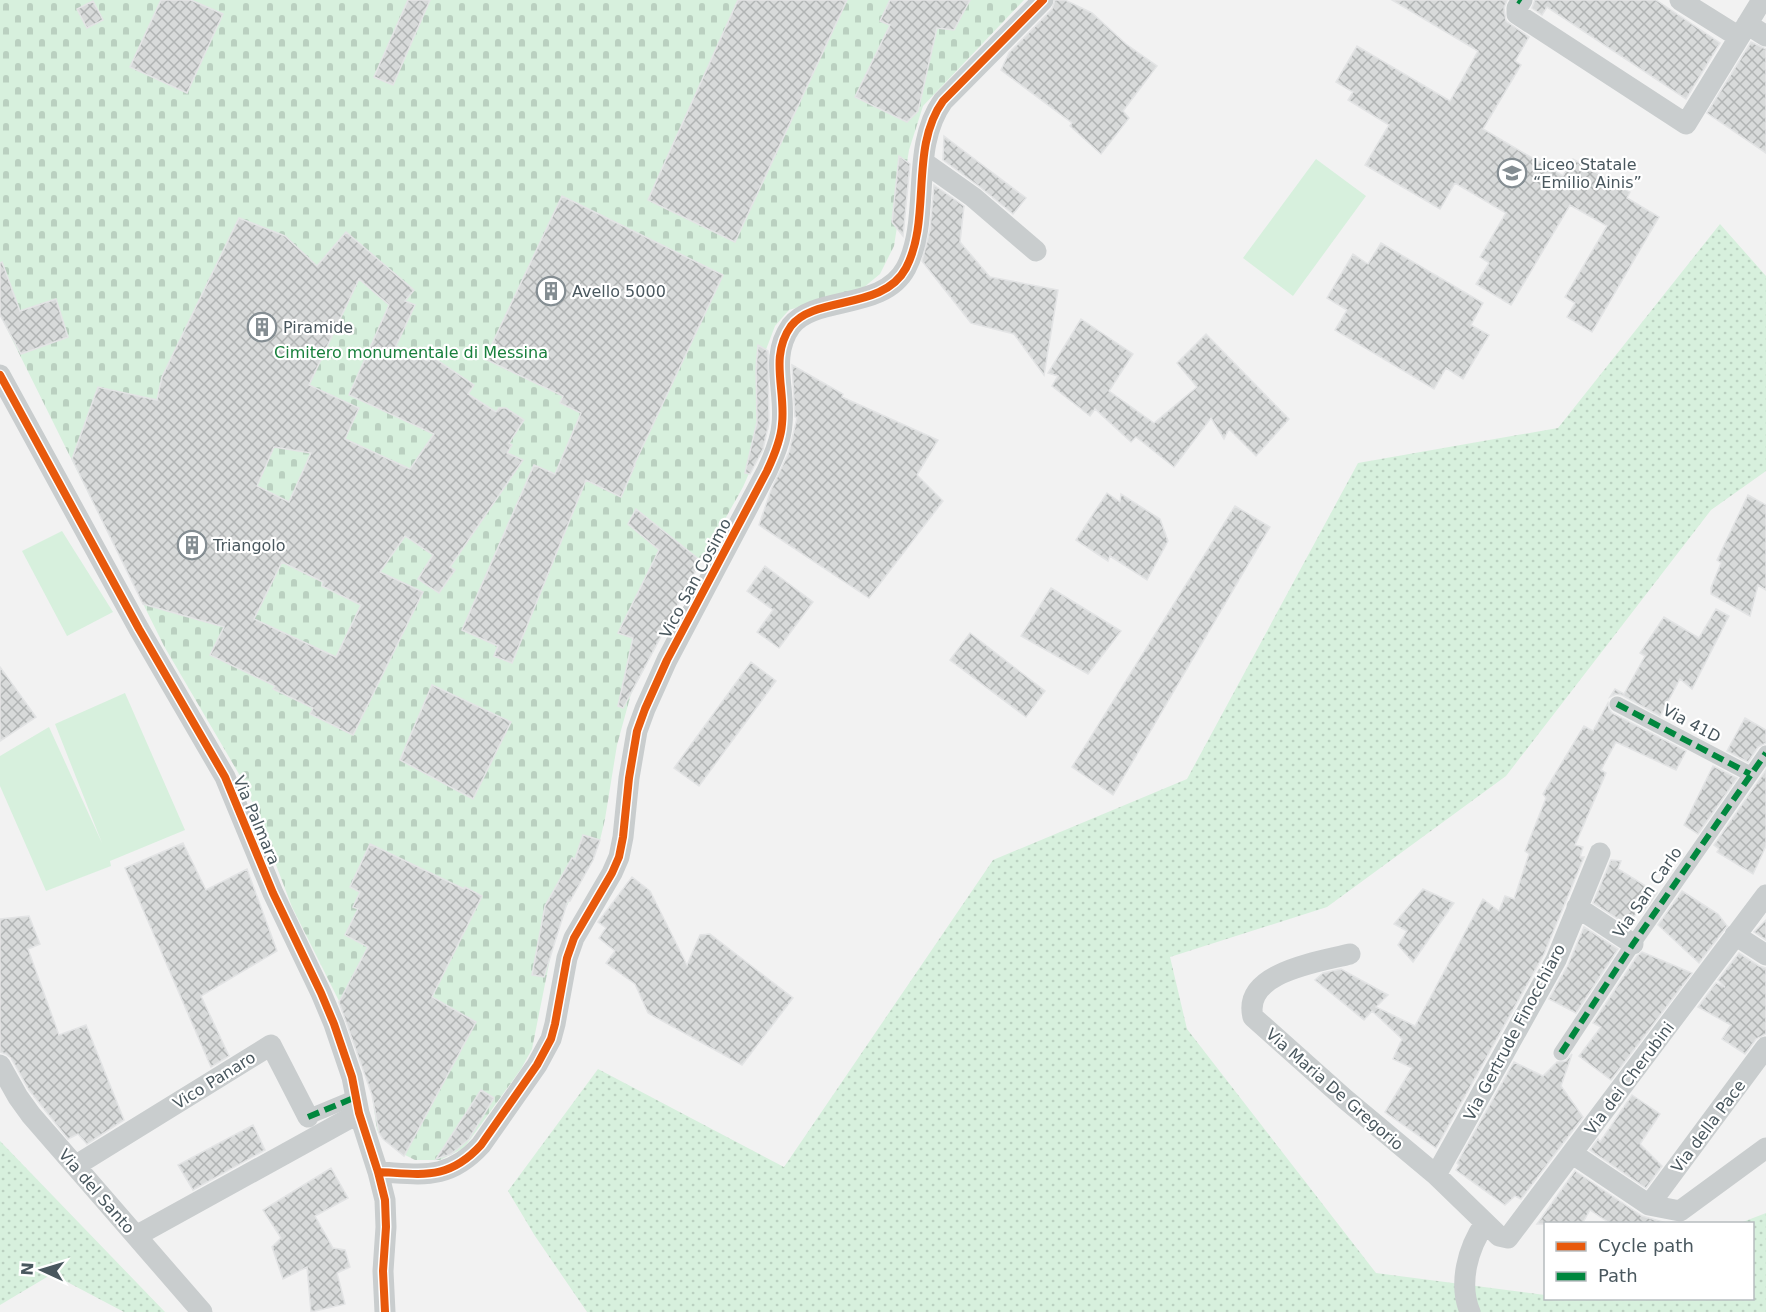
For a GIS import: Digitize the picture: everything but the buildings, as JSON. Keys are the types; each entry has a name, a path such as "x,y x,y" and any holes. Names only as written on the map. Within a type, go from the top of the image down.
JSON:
{"street":[{"name":"Vico San Cosimo","path":"378,1172 436,1173 453,1168 469,1158 481,1145 544,1054 555,1024 567,958 574,938 619,858 637,731 645,709 667,660 776,450 783,423 779,373 781,345 793,324 803,316 863,298 895,282 905,269 916,236 925,147 935,112 943,101 1043,0"},
{"path":"1680,0 1743,31 1766,36"},
{"path":"1520,1 1517,14 1686,124 1762,0"},
{"path":"925,163 973,197 1036,251"},
{"name":"Via Palmara","path":"0,375 139,629 225,777 273,893 334,1024 352,1077 385,1200 383,1270 385,1312"},
{"name":"Via 41D","path":"1617,704 1750,774"},
{"name":"Via San Carlo","path":"1561,1053 1633,944 1766,753"},
{"name":"Via Gertrude Finocchiaro","path":"1436,1175 1556,960 1600,854"},
{"name":"Via dei Cherubini","path":"1485,1223 1499,1236 1508,1238 1766,895"},
{"path":"1577,907 1633,944"},
{"path":"1735,935 1766,955"},
{"name":"Via Maria De Gregorio","path":"1350,954 1284,971 1256,992 1251,1007 1253,1017 1345,1099 1436,1175 1485,1223"},
{"name":"Vico Panaro","path":"75,1166 271,1045 308,1117 358,1105"},
{"name":"Via della Pace","path":"1649,1205 1766,1047"},
{"name":"Via del Santo","path":"0,1065 18,1097 202,1312"},
{"path":"136,1236 358,1105"},
{"path":"1573,1154 1649,1205 1680,1211 1766,1148"},
{"path":"1470,1312 1465,1290 1465,1276 1474,1242 1485,1223"}],"green space":[{"name":"Cimitero monumentale di Messina","path":"0,0 1024,0 923,106 909,150 894,246 880,274 863,288 789,310 775,326 764,355 754,462 743,487 631,694 617,745 600,840 564,911 551,954 532,1049 521,1069 464,1148 440,1160 415,1160 401,1153 383,1139 377,1130 372,1095 339,1001 292,907 246,786 164,646 0,315"},
{"path":"1316,159 1366,196 1293,296 1243,258"},
{"path":"1720,224 1766,276 1766,471 1711,510 1506,776 1327,907 1170,957 1187,1029 1376,1273 1544,1295 1544,1300 1754,1300 1754,1222 1743,1222 1766,1213 1766,1312 587,1312 535,1236 508,1191 598,1069 784,1167 993,860 1187,779 1358,463 1558,428"},
{"path":"62,531 113,612 67,636 22,551"},
{"path":"125,693 185,830 110,861 111,866 46,891 0,786 0,756 49,727 102,843 55,724"},
{"path":"0,1141 165,1312 124,1312 52,1274 0,1305"}],"marked path":[{"path":"1617,704 1750,774"},
{"path":"1561,1053 1633,944 1766,753"},
{"path":"308,1117 356,1097"}],"cycle path":[{"path":"378,1172 434,1173 457,1165 469,1157 481,1145 537,1065 551,1039 567,958 574,938 619,857 637,731 645,709 667,660 777,448 783,411 780,362 784,338 791,326 802,316 882,291 895,282 906,268 914,248 918,227 923,161 933,120 943,101 1043,0"},
{"path":"0,375 139,629 225,777 273,893 334,1024 352,1077 359,1113 385,1200 383,1271 385,1312"}],"place":[{"name":"Liceo Statale “Emilio Ainis”","path":"1512,173"},
{"name":"Avello 5000","path":"551,291"},
{"name":"Piramide","path":"262,327"},
{"name":"Triangolo","path":"192,545"}]}
